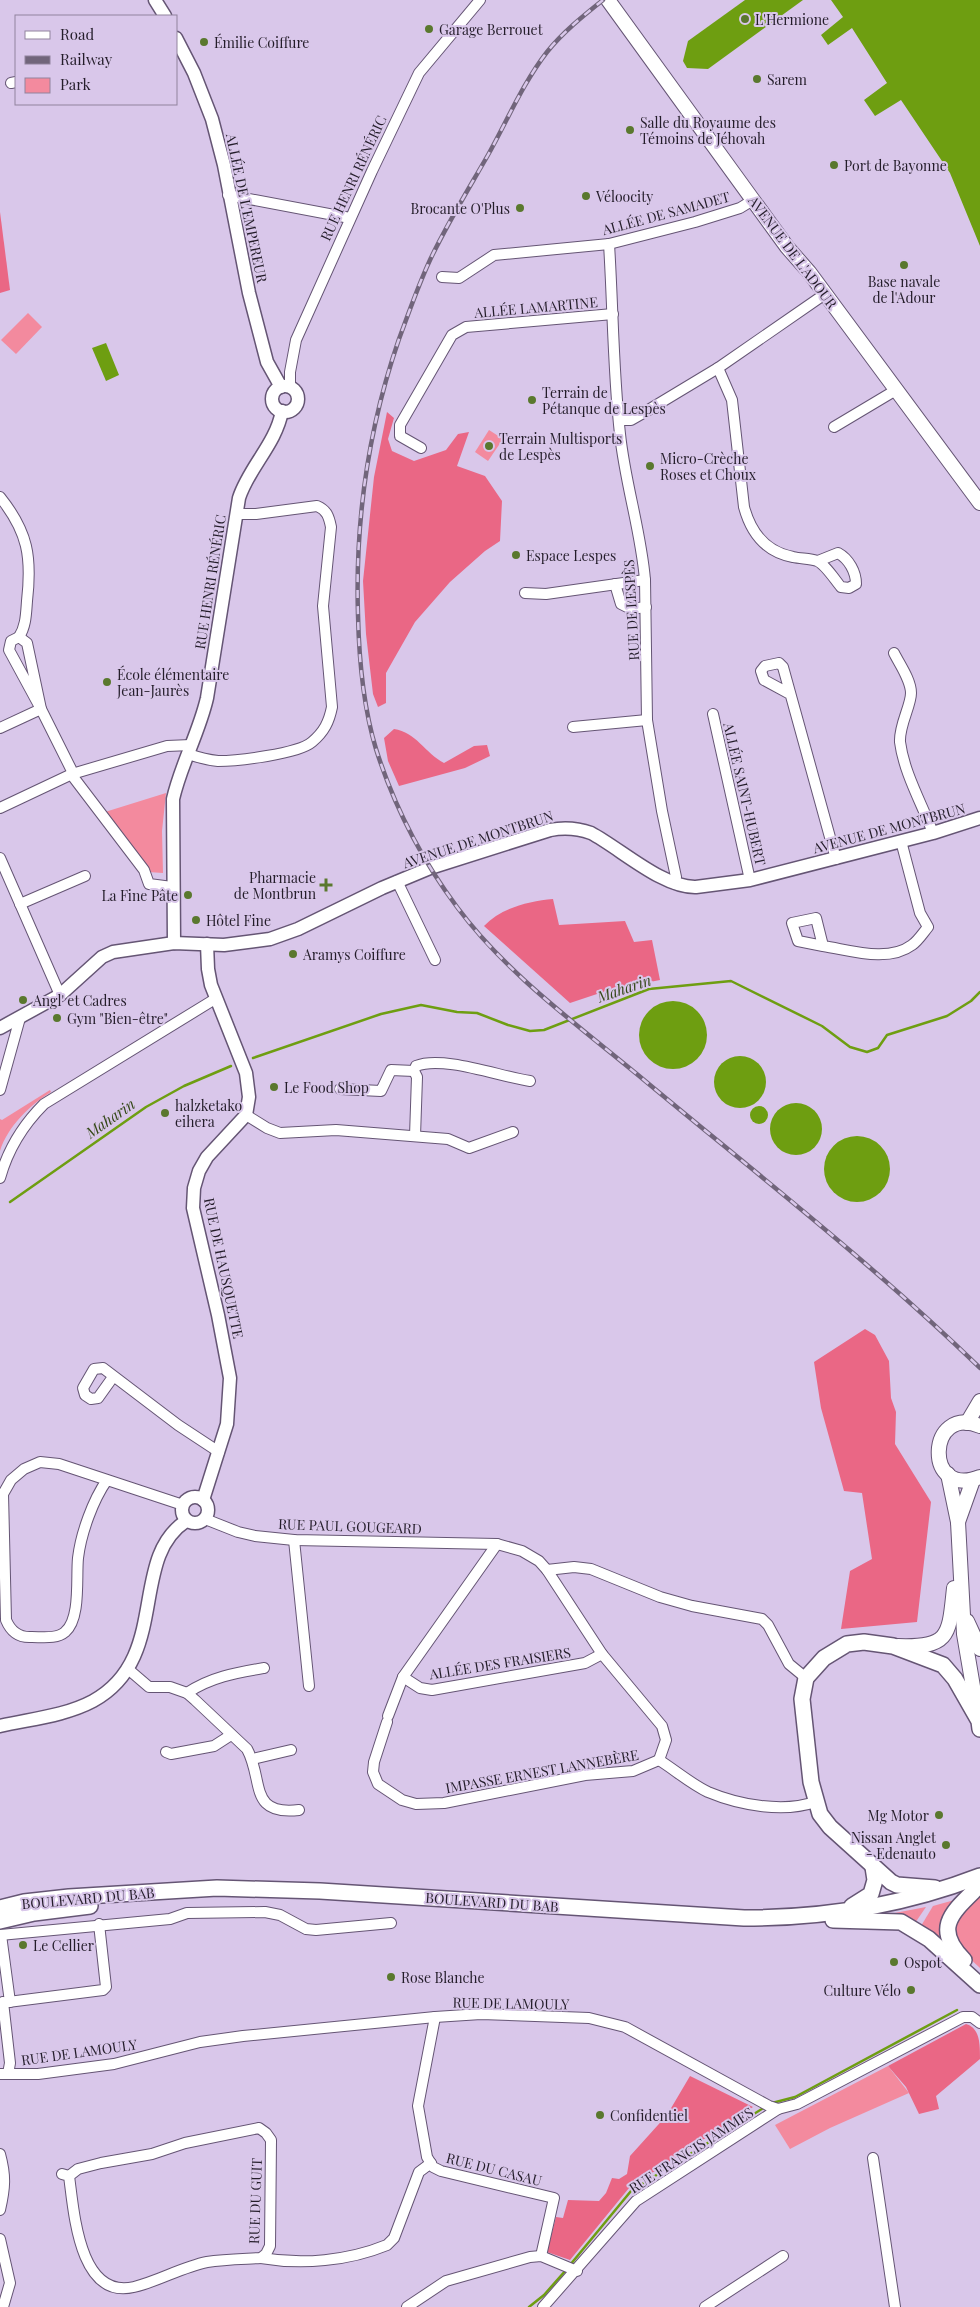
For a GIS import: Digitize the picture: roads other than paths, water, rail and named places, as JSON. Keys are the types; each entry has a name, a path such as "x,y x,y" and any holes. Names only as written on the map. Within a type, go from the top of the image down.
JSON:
{"main road":[{"name":"AVENUE DE L'ADOUR","path":"608,0 787,247 825,294 980,503"},
{"path":"958,1522 977,1479 955,1479 948,1474 938,1459 939,1442 947,1430 953,1426 974,1425 980,1401"},
{"path":"948,1474 958,1522 958,1552 964,1634 979,1725"},
{"path":"947,1889 897,1885 873,1867 830,1827 820,1814 810,1782 802,1699 806,1678 824,1658 847,1644 864,1642 917,1647 931,1644 944,1636 950,1622 958,1552"},
{"path":"962,1606 980,1649"},
{"path":"893,1646 943,1665 955,1679 979,1725"},
{"path":"843,1912 872,1894 875,1880 873,1867"},
{"name":"BOULEVARD DU BAB","path":"0,1908 24,1902 69,1897 217,1888 320,1891 744,1918 786,1918 843,1912 947,1889 980,1876"},
{"path":"980,1885 949,1918 946,1934 951,1947 974,1971 980,1974"},
{"path":"0,1930 75,1907 192,1898 217,1888"},
{"path":"786,1918 901,1922 928,1939 980,1985"}],"street":[{"path":"155,0 164,15"},
{"name":"RUE HENRI RÉNÉRIC","path":"285,387 296,340 350,218 419,73 480,0"},
{"name":"ALLÉE DE L'EMPEREUR","path":"180,51 212,119 224,165 228,195 245,275 267,362 285,387"},
{"path":"228,195 350,218"},
{"name":"ALLÉE DE SAMADET","path":"442,277 459,278 494,255 609,244 695,222 740,208 753,200"},
{"name":"RUE DE LESPÈS","path":"609,244 619,420 630,502 644,559 646,720 676,877 675,884"},
{"path":"619,420 631,420 718,368 825,294"},
{"name":"ALLÉE LAMARTINE","path":"421,448 400,436 400,425 452,335 466,327 613,314"},
{"path":"718,368 732,400 744,507 749,524 758,538 772,549 791,557 818,561"},
{"path":"285,387 296,392 297,400 294,408 282,411 275,407 272,400 274,392 285,387"},
{"path":"834,427 896,390"},
{"name":"RUE HENRI RÉNÉRIC","path":"174,943 172,799 207,698 236,514 242,487 274,436 282,411"},
{"path":"0,497 21,527 30,558 30,579 24,629 19,637 10,641 9,650 72,774 144,870 149,884 172,887"},
{"path":"0,808 72,774 167,746 190,749 217,761 242,760 296,750 310,744 329,722 332,707 323,606 331,527 328,516 322,508 317,506 256,514 236,514"},
{"path":"525,593 546,594 645,580"},
{"path":"615,584 621,604 632,609 646,607"},
{"path":"19,637 27,643 41,710"},
{"path":"894,654 907,678 912,693 904,716 900,740 933,833"},
{"path":"790,694 836,859"},
{"path":"0,728 41,710"},
{"name":"ALLÉE SAINT-HUBERT","path":"713,714 750,880"},
{"path":"573,727 646,720"},
{"name":"AVENUE DE MONTBRUN","path":"0,1028 60,995 102,957 113,952 174,943 224,945 270,940 298,929 397,881 439,864 564,828 578,829 591,833 675,884 696,887 750,880 933,833 980,818"},
{"path":"823,946 883,955 901,951 912,945 928,927 920,913 901,841"},
{"path":"0,858 60,995"},
{"path":"20,904 85,876"},
{"path":"397,881 435,960"},
{"path":"207,944 208,969 215,999 246,1073 249,1098 246,1114 267,1128 280,1133 336,1130 448,1139 469,1148 513,1132"},
{"path":"0,1178 13,1144 32,1116 44,1104 215,999"},
{"path":"0,1090 20,1018"},
{"path":"414,1071 416,1066 423,1063 436,1064 483,1069 510,1078 530,1081"},
{"path":"340,1089 381,1091 391,1070 414,1071"},
{"path":"414,1071 417,1077 415,1136"},
{"name":"RUE DE HAUSQUETTE","path":"204,1500 227,1424 230,1378 218,1315 193,1208 194,1188 199,1171 207,1157 246,1114"},
{"path":"113,1377 192,1435 219,1452"},
{"path":"107,1480 96,1496 78,1556 74,1616 70,1627 59,1636 24,1637 18,1635 8,1626 5,1612 3,1506 6,1487 24,1469 40,1462 59,1464 183,1505"},
{"path":"192,1497 204,1500 208,1507 205,1519 194,1524 186,1521 182,1513 183,1505 192,1497"},
{"name":"RUE PAUL GOUGEARD","path":"205,1519 238,1532 255,1536 294,1540 497,1544 532,1556 547,1570 602,1654 662,1726 666,1740 659,1760"},
{"path":"0,1726 76,1708 105,1693 128,1669 140,1643 161,1551 169,1537 186,1521"},
{"path":"294,1540 309,1686"},
{"name":"IMPASSE ERNEST LANNEBÈRE","path":"497,1544 403,1677 374,1762 373,1772 378,1784 402,1800 416,1804 444,1803 585,1775 633,1771 647,1767 659,1760"},
{"path":"547,1570 574,1566 591,1568 660,1597 692,1606 762,1619 768,1625 789,1664 806,1678"},
{"name":"ALLÉE DES FRAISIERS","path":"403,1677 420,1688 432,1690 585,1663 602,1654"},
{"path":"187,1694 198,1685 223,1674 264,1668"},
{"path":"128,1669 149,1686 170,1688 187,1694 247,1749 252,1759 260,1794 268,1806 281,1812 299,1810"},
{"path":"166,1752 171,1754 214,1746 231,1735"},
{"path":"252,1759 291,1750"},
{"path":"659,1760 708,1792 746,1803 784,1808 815,1802"},
{"path":"4,2074 10,2063 0,1930 170,1919 187,1913 265,1912 280,1915 311,1930 391,1923"},
{"path":"4,2002 103,1990 106,1987 99,1924"},
{"name":"RUE DE LAMOULY","path":"4,2074 38,2074 114,2064 200,2042 235,2037 481,2014 602,2020 625,2028 769,2106 778,2109"},
{"name":"RUE DU CASAU","path":"435,2017 418,2106 427,2157 433,2167 441,2171 554,2198 541,2256"},
{"path":"778,2109 797,2104 963,2017 972,2017 980,2024"},
{"name":"RUE FRANCIS JAMMES","path":"543,2307 577,2271 636,2201 778,2109"},
{"name":"RUE DU GUIT","path":"259,2128 271,2140 270,2246 266,2254 261,2258 207,2262 133,2287 120,2288 108,2285 99,2278 82,2251 65,2175 78,2169 101,2163 152,2154 185,2143 259,2128"},
{"path":"0,2154 5,2172 5,2187 0,2210"},
{"path":"873,2158 895,2307"},
{"path":"261,2258 273,2260 327,2260 387,2245 394,2238 419,2172 431,2163"},
{"path":"0,2239 10,2283 2,2307"},
{"path":"407,2307 446,2281 541,2256 577,2271"},
{"path":"705,2307 783,2256"}],"waterway":[{"name":"Maharin","path":"253,1058 381,1014 421,1005 457,1012 477,1013 530,1031 544,1030 649,989 731,981 822,1026 850,1047 867,1052 878,1048 887,1035 947,1016 971,1001 980,992"},
{"name":"Maharin","path":"10,1202 146,1107 184,1086 231,1066"},
{"path":"772,2103 795,2097 957,2010"},
{"path":"570,2265 631,2191 765,2107"},
{"path":"529,2307 544,2295 566,2270"}],"railway":[{"path":"603,0 574,24 553,45 538,64 523,89 430,260 410,309 388,373 379,407 366,475 359,544 359,632 362,683 376,749 400,812 432,871 457,907 497,954 542,996 855,1254 980,1368"}],"place":[{"name":"L'Hermione","path":"745,19"},
{"name":"Garage Berrouet","path":"429,29"},
{"name":"Émilie Coiffure","path":"204,42"},
{"name":"Sarem","path":"757,79"},
{"name":"Salle du Royaume des Témoins de Jéhovah","path":"630,130"},
{"name":"Port de Bayonne","path":"834,165"},
{"name":"Véloocity","path":"586,196"},
{"name":"Brocante O'Plus","path":"520,208"},
{"name":"Base navale de l'Adour","path":"904,265"},
{"name":"Terrain de Pétanque de Lespès","path":"532,400"},
{"name":"Terrain Multisports de Lespès","path":"489,446"},
{"name":"Micro-Crèche Roses et Choux","path":"650,466"},
{"name":"Espace Lespes","path":"516,555"},
{"name":"École élémentaire Jean-Jaurès","path":"107,682"},
{"name":"Pharmacie de Montbrun","path":"326,885"},
{"name":"La Fine Pâte","path":"188,895"},
{"name":"Hôtel Fine","path":"196,920"},
{"name":"Aramys Coiffure","path":"293,954"},
{"name":"Angl' et Cadres","path":"23,1000"},
{"name":"Gym \"Bien-être\"","path":"57,1018"},
{"name":"Le Food Shop","path":"274,1087"},
{"name":"halzketako eihera","path":"165,1113"},
{"name":"Mg Motor","path":"939,1815"},
{"name":"Nissan Anglet - Edenauto","path":"946,1845"},
{"name":"Le Cellier","path":"23,1945"},
{"name":"Ospot","path":"894,1962"},
{"name":"Rose Blanche","path":"391,1977"},
{"name":"Culture Vélo","path":"911,1990"},
{"name":"Confidentiel","path":"600,2115"}]}
